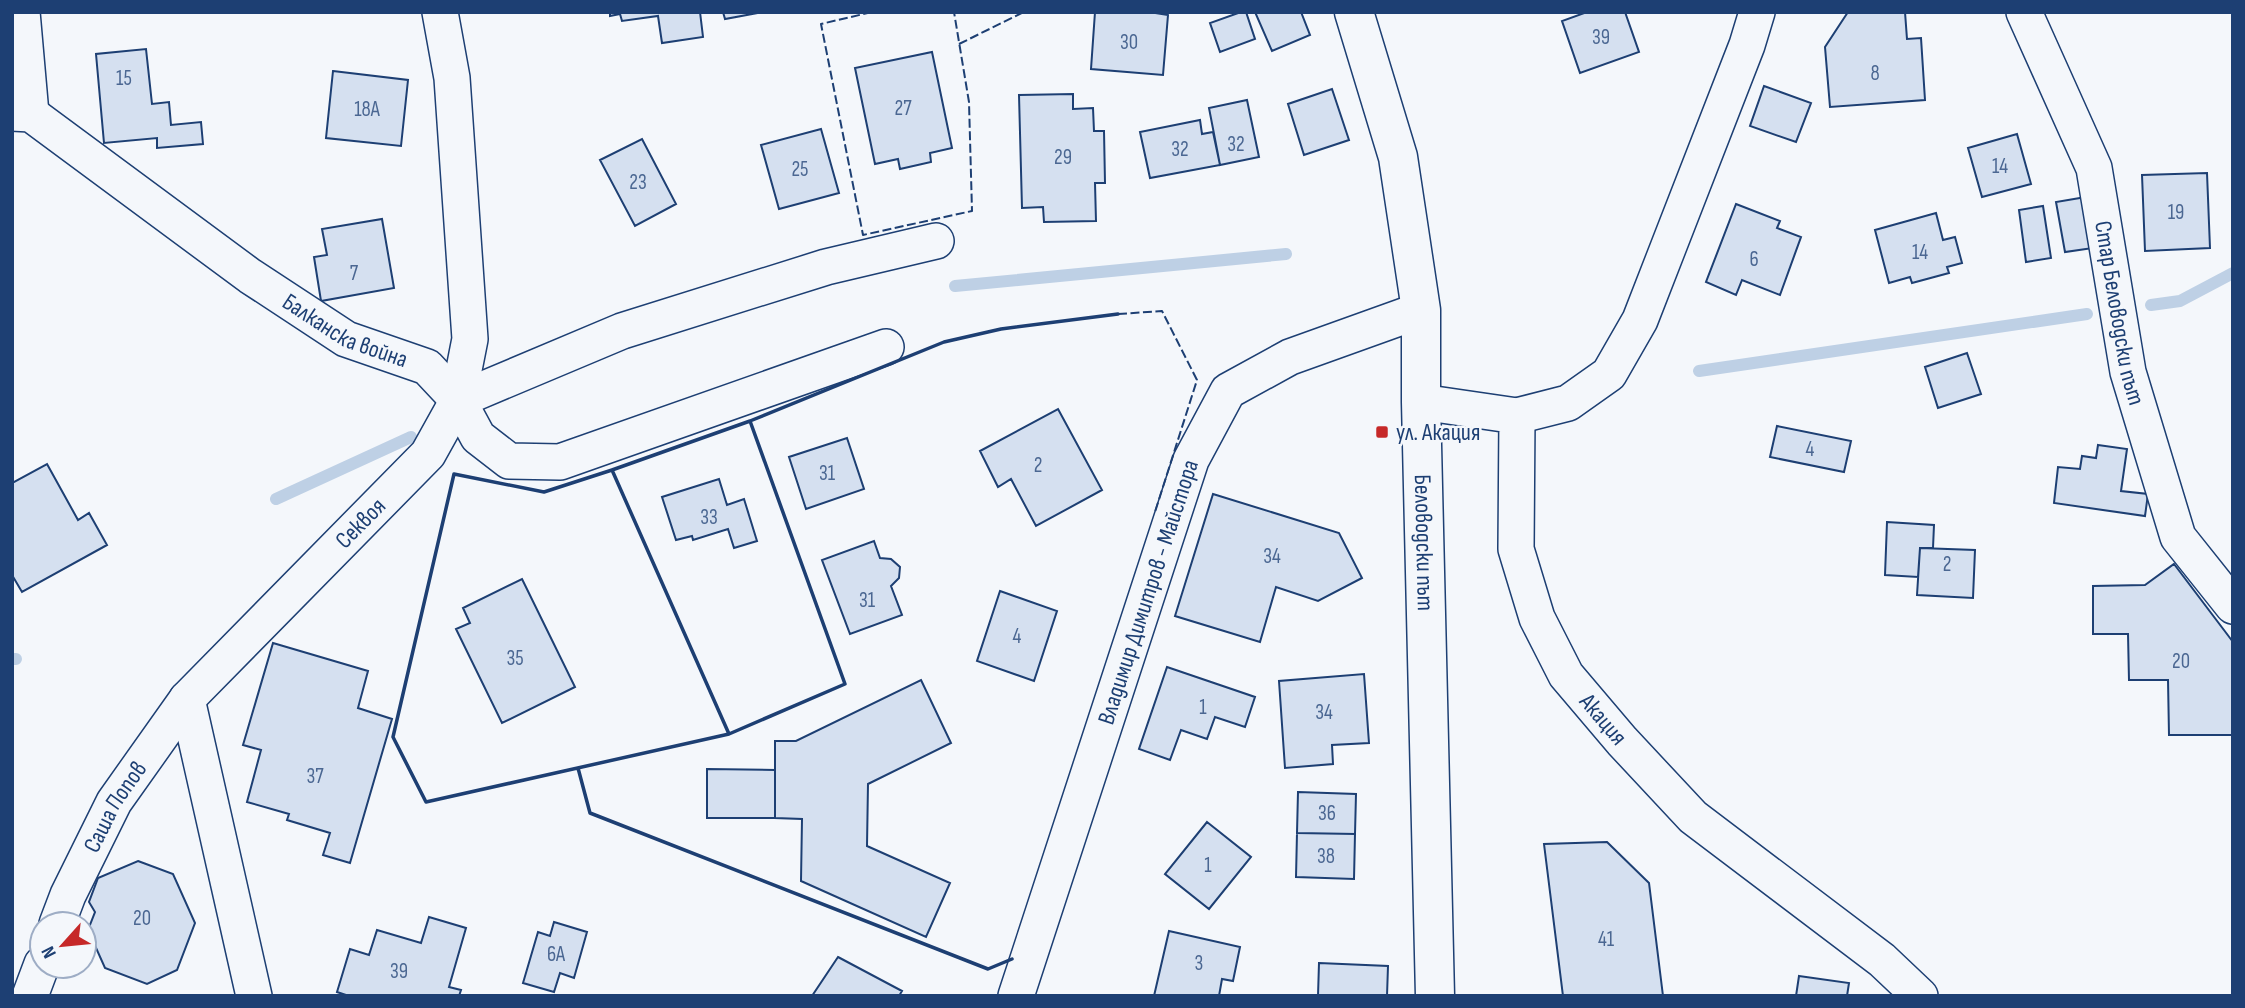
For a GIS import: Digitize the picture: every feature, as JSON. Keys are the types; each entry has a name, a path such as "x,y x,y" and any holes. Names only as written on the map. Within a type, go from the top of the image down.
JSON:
{"street":[{"path":"22,12 22,113"},
{"name":"Секвоя","path":"187,699 428,454 458,400 470,339 452,78 440,12"},
{"name":"Беловодски път","path":"1354,12 1398,157 1421,310 1435,996"},
{"path":"1421,402 1517,416 1568,403 1609,374 1640,320 1747,45 1757,12"},
{"name":"Стар Беловодски път","path":"2024,12 2094,168 2128,372 2178,537 2233,606"},
{"name":"Балканска война","path":"22,113 250,276 346,340 427,367 458,400 478,437 509,461 560,462 886,347"},
{"path":"458,400 622,331 826,267 936,241"},
{"name":"Владимир Димитров - Майстора","path":"1016,996 1191,460 1228,391 1290,357 1421,310"},
{"name":"Акация","path":"1517,416 1516,549 1537,618 1566,675 1622,741 1693,817 1882,960 1920,996"},
{"path":"187,699 254,996"},
{"name":"Саша Попов","path":"62,910 114,802 187,699"}],"building":[{"path":"610,12 700,12 703,37 662,43 658,16 622,21 620,14 610,16"},
{"path":"723,12 763,12 725,19"},
{"path":"1095,12 1149,12 1168,15 1163,75 1091,69"},
{"path":"1246,12 1255,39 1220,52 1210,23"},
{"path":"1255,12 1301,12 1310,35 1272,51"},
{"path":"1587,12 1625,12 1639,52 1580,73 1562,21"},
{"path":"1848,12 1905,12 1907,39 1921,38 1925,100 1830,107 1825,47"},
{"path":"146,49 152,104 169,102 171,125 201,122 203,144 157,148 157,138 104,143 96,54"},
{"path":"932,52 952,148 930,153 931,162 900,169 898,159 875,164 855,68"},
{"path":"333,71 408,80 401,146 326,138"},
{"path":"1764,86 1811,103 1796,142 1750,126"},
{"path":"1332,89 1349,140 1304,155 1288,104"},
{"path":"1073,94 1073,109 1093,108 1094,131 1104,131 1105,183 1095,183 1096,221 1044,222 1043,207 1022,208 1019,95"},
{"path":"1247,100 1259,157 1220,165 1209,108"},
{"path":"1200,120 1202,134 1213,132 1220,165 1150,178 1140,132"},
{"path":"821,129 839,193 779,209 761,145"},
{"path":"2017,134 2031,184 1982,197 1968,148"},
{"path":"642,139 676,204 635,226 600,160"},
{"path":"2207,173 2210,248 2145,251 2142,175"},
{"path":"2092,196 2100,247 2065,252 2056,202"},
{"path":"1736,204 1780,221 1777,228 1801,237 1780,295 1742,280 1736,295 1706,282"},
{"path":"2043,206 2051,258 2026,262 2019,210"},
{"path":"1936,213 1943,240 1955,237 1962,263 1947,267 1949,273 1912,283 1910,277 1889,283 1875,230"},
{"path":"382,219 394,288 321,301 314,257 327,255 322,229"},
{"path":"1967,353 1981,394 1938,408 1925,367"},
{"path":"1058,409 1102,490 1036,526 1011,479 998,487 980,451"},
{"path":"1777,426 1851,441 1844,472 1770,457"},
{"path":"847,438 864,489 806,509 789,457"},
{"path":"2098,445 2127,449 2121,491 2148,494 2145,516 2054,503 2058,467 2080,469 2082,456 2096,458"},
{"path":"47,464 78,520 89,513 107,545 22,592 12,575 12,483"},
{"path":"719,479 727,505 744,499 757,541 734,548 728,529 693,540 692,536 676,540 662,497"},
{"path":"1213,494 1339,533 1362,578 1318,601 1276,587 1260,642 1175,616"},
{"path":"1887,522 1934,525 1933,548 1920,548 1918,577 1885,575"},
{"path":"874,541 880,558 891,559 900,567 899,578 891,586 902,615 850,634 822,560"},
{"path":"1920,548 1975,550 1973,598 1917,595"},
{"path":"2174,564 2233,642 2233,735 2169,735 2168,680 2129,680 2128,634 2093,634 2093,586 2145,585"},
{"path":"522,579 575,687 502,723 456,629 470,623 463,608"},
{"path":"1000,591 1057,611 1034,681 977,661"},
{"path":"273,643 368,671 358,708 392,719 350,863 323,855 330,833 287,820 289,814 247,802 261,750 243,745"},
{"path":"1167,667 1255,697 1245,727 1215,717 1207,739 1181,730 1170,760 1139,749"},
{"path":"1364,674 1369,743 1332,745 1333,764 1285,768 1279,681"},
{"path":"921,680 951,743 868,784 867,846 950,883 926,937 801,881 802,819 775,818 775,741 796,741"},
{"path":"707,769 775,770 775,818 707,818"},
{"path":"1298,792 1356,794 1355,834 1297,833"},
{"path":"1207,822 1251,857 1209,909 1165,874"},
{"path":"1297,833 1355,834 1354,879 1296,877"},
{"path":"1607,842 1649,883 1663,996 1563,996 1544,844"},
{"path":"138,861 173,874 195,923 177,970 147,984 105,968 98,952 98,910 94,910 89,902 98,878"},
{"path":"429,917 466,928 449,987 461,990 459,996 349,996 337,992 350,949 369,955 377,930 421,943"},
{"path":"554,922 587,932 574,978 560,973 554,992 523,983 538,932 550,936"},
{"path":"1169,931 1240,947 1233,981 1222,979 1219,996 1154,996"},
{"path":"838,957 902,991 899,996 812,996"},
{"path":"1319,963 1388,966 1387,996 1318,996"},
{"path":"1799,976 1849,983 1847,996 1796,996"}],"waterway":[{"path":"955,286 1286,254"},
{"path":"2151,305 2180,301 2233,273"},
{"path":"1699,371 2087,314"},
{"path":"276,499 411,437"}],"fence":[{"path":"872,12 821,24 863,235 972,211 969,102 954,12"},
{"path":"959,44 1024,12"},
{"path":"1118,314 1162,311 1197,380 1155,512"}],"wall":[{"path":"750,421 944,342 1001,329 1118,314"},
{"path":"612,470 750,421 845,684 729,734"},
{"path":"612,470 729,734 426,802 393,737 454,474 544,492 612,470"},
{"path":"578,768 590,813 988,969 1012,959"}],"place":[{"name":"ул. Акация","path":"1382,432"}]}
